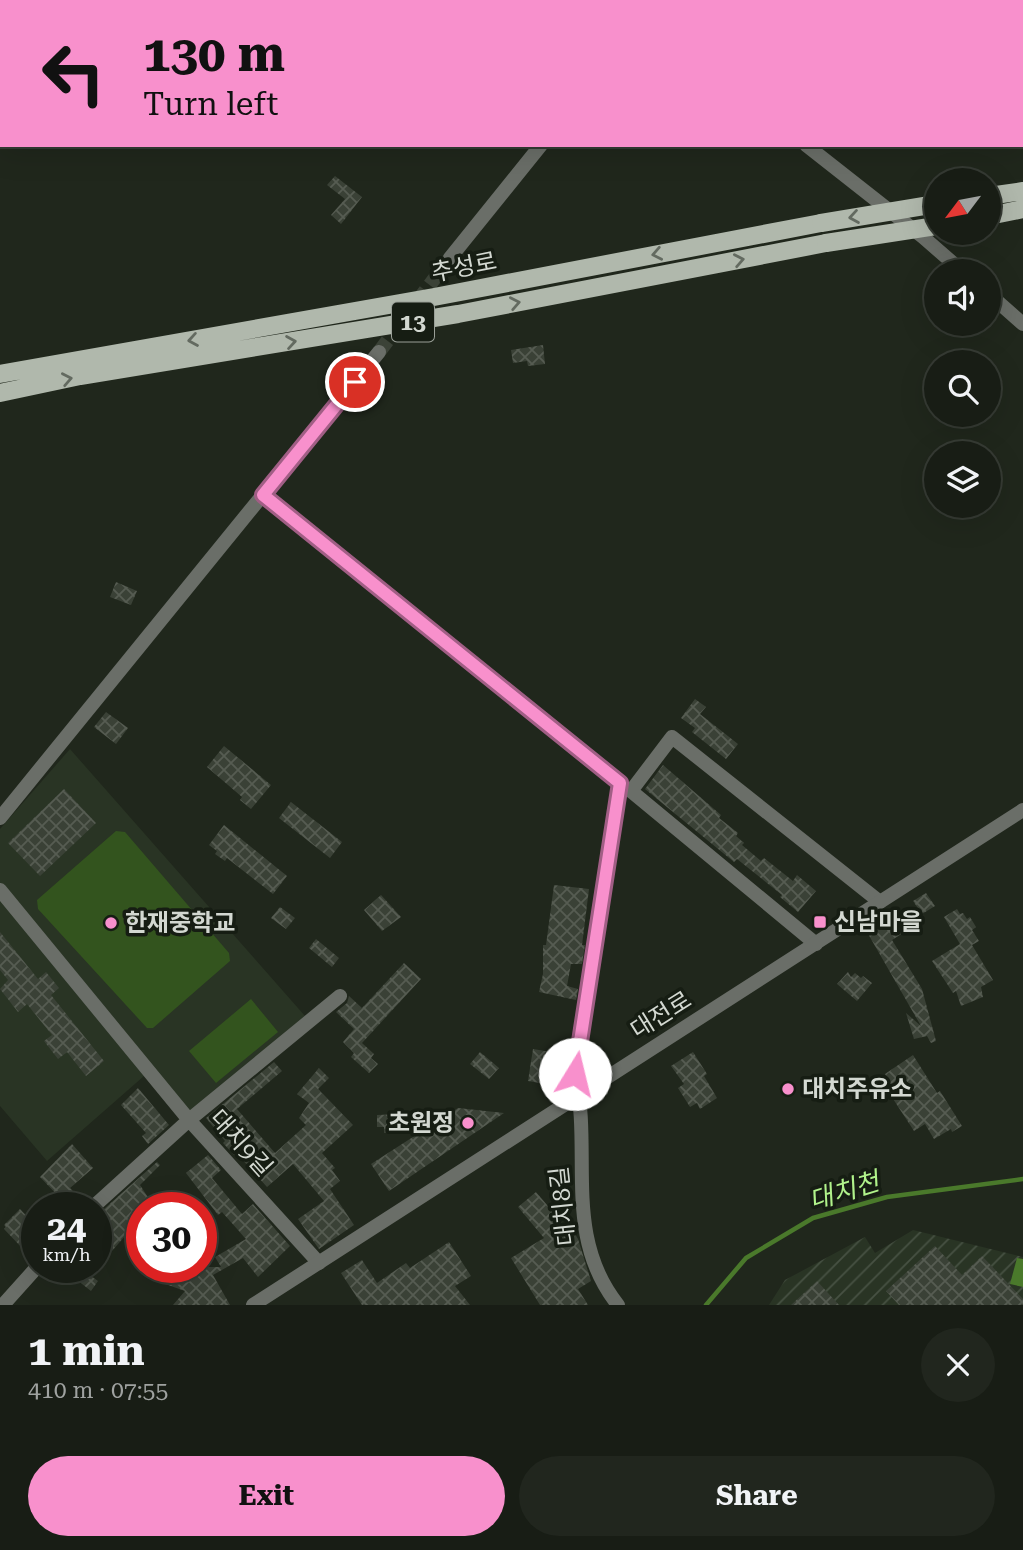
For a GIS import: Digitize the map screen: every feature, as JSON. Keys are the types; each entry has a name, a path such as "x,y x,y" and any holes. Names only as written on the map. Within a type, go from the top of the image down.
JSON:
{"main road":[{"path":"1001,194 1023,191"},
{"name":"추성로","path":"0,374 421,300 821,223 924,206"},
{"path":"1001,214 1023,209"},
{"name":"추성로","path":"0,393 80,376 458,314 826,243 924,228"}],"street":[{"path":"450,258 539,147"},
{"path":"809,147 948,259"},
{"path":"1001,305 1023,324"},
{"path":"0,818 379,352"},
{"path":"263,495 816,944"},
{"path":"625,787 672,737 880,902"},
{"name":"대치8길","path":"618,1305 600,1275 587,1243 580,1190 580,1094 575,1074 625,787"},
{"name":"대전로","path":"253,1305 1023,810"},
{"path":"0,890 189,1120 340,996"},
{"name":"대치9길","path":"110,1192 189,1120 318,1263"},
{"path":"2,1305 22,1283"}],"shaded area":[{"name":"한재중학교","path":"70,749 305,1016 189,1111 152,1069 47,1161 0,1106 0,829"},
{"path":"116,831 125,832 229,953 230,961 153,1028 147,1028 38,909 37,900"},
{"path":"251,999 278,1032 216,1083 189,1051"},
{"path":"913,1230 1023,1257 1023,1305 769,1305 785,1280 865,1237 875,1253"},
{"path":"1017,1258 1023,1259 1023,1287 1010,1284"}],"building":[{"path":"335,176 362,197 341,224 331,215 345,199 327,185"},
{"path":"543,345 545,364 528,366 527,361 513,363 511,350"},
{"path":"116,582 137,591 131,605 110,597"},
{"path":"695,699 706,707 700,714 738,744 726,759 692,732 695,728 681,718"},
{"path":"106,712 128,728 116,744 94,727"},
{"path":"224,746 271,785 251,809 240,800 242,797 207,767"},
{"path":"663,765 721,815 719,818 738,833 736,836 744,843 742,845 761,861 764,858 793,881 797,875 816,891 798,912 780,897 782,895 737,859 734,862 645,789"},
{"path":"64,789 96,823 40,876 8,843"},
{"path":"291,802 342,842 330,858 279,818"},
{"path":"224,825 287,876 273,894 227,858 225,861 215,854 217,851 209,845"},
{"path":"554,885 589,889 582,964 571,964 567,986 578,989 576,1000 539,992 543,974 543,945 546,945"},
{"path":"926,893 935,906 922,914 913,901"},
{"path":"381,895 401,917 382,931 364,910"},
{"path":"280,907 295,918 286,929 271,918"},
{"path":"912,909 920,922 892,940 922,989 936,1041 931,1043 927,1036 914,1039 906,1013 921,1026 867,932 887,925"},
{"path":"957,909 967,919 970,917 976,927 972,930 979,941 972,945 993,980 981,987 983,997 961,1006 956,991 953,993 932,961 960,944 944,917"},
{"path":"0,932 38,979 46,972 59,988 51,995 104,1061 86,1076 67,1052 58,1059 44,1041 52,1035 27,1004 18,1012 0,989 8,980 0,970"},
{"path":"316,939 339,958 332,967 309,948"},
{"path":"404,963 421,979 362,1043 374,1054 371,1058 378,1064 369,1073 351,1057 354,1053 343,1042 354,1029 336,1012 347,1003 349,996 362,1008"},
{"path":"848,972 851,977 855,973 872,983 857,1001 837,984"},
{"path":"533,1049 557,1053 551,1085 528,1081"},
{"path":"480,1052 499,1068 489,1079 470,1064"},
{"path":"693,1052 707,1074 704,1076 717,1098 700,1109 697,1103 690,1107 678,1088 684,1084 671,1066"},
{"path":"913,1055 962,1126 934,1139 925,1124 914,1131 884,1085 889,1081 885,1074"},
{"path":"274,1062 282,1071 237,1109 275,1153 306,1125 299,1118 309,1103 297,1094 319,1068 329,1078 318,1089 353,1125 322,1153 335,1168 332,1170 340,1181 330,1189 354,1225 319,1249 298,1219 324,1201 293,1164 267,1187 239,1156 236,1157 223,1143 225,1141 206,1118"},
{"path":"138,1088 169,1125 148,1144 142,1136 146,1133 121,1105"},
{"path":"458,1108 504,1113 389,1191 371,1164"},
{"path":"402,1114 403,1132 384,1133 384,1127 377,1127 377,1115"},
{"path":"72,1144 93,1168 70,1188 72,1192 54,1192 40,1177"},
{"path":"208,1155 221,1170 212,1178 242,1214 253,1204 290,1246 258,1277 243,1258 217,1273 217,1267 221,1267 217,1256 246,1239 222,1212 217,1214 217,1192 200,1192 186,1173"},
{"path":"157,1162 160,1165 140,1185 145,1192 126,1192 126,1237 112,1251 112,1202"},
{"path":"536,1192 564,1225 568,1223 578,1239 591,1281 578,1289 588,1305 540,1305 511,1258 544,1238 518,1207"},
{"path":"21,1210 21,1247 4,1229 4,1225"},
{"path":"449,1242 471,1276 455,1286 470,1305 362,1305 341,1273 362,1260 377,1283 406,1263 410,1268"},
{"path":"935,1246 962,1275 982,1256 1023,1299 1023,1305 899,1305 886,1291"},
{"path":"817,1281 839,1305 791,1305"},
{"path":"217,1282 230,1305 173,1305 185,1291 168,1285"},
{"path":"81,1283 97,1283 91,1291"}],"waterway":[{"name":"대치천","path":"706,1305 746,1258 813,1218 887,1197 1023,1179"}],"tunnel":[{"path":"379,352 450,258"}],"place":[{"name":"신남마을","path":"820,922"},
{"name":"한재중학교","path":"111,923"},
{"name":"대치주유소","path":"788,1089"},
{"name":"초원정","path":"468,1123"}],"route":[{"path":"355,382 263,495 620,783 575,1074"}]}
